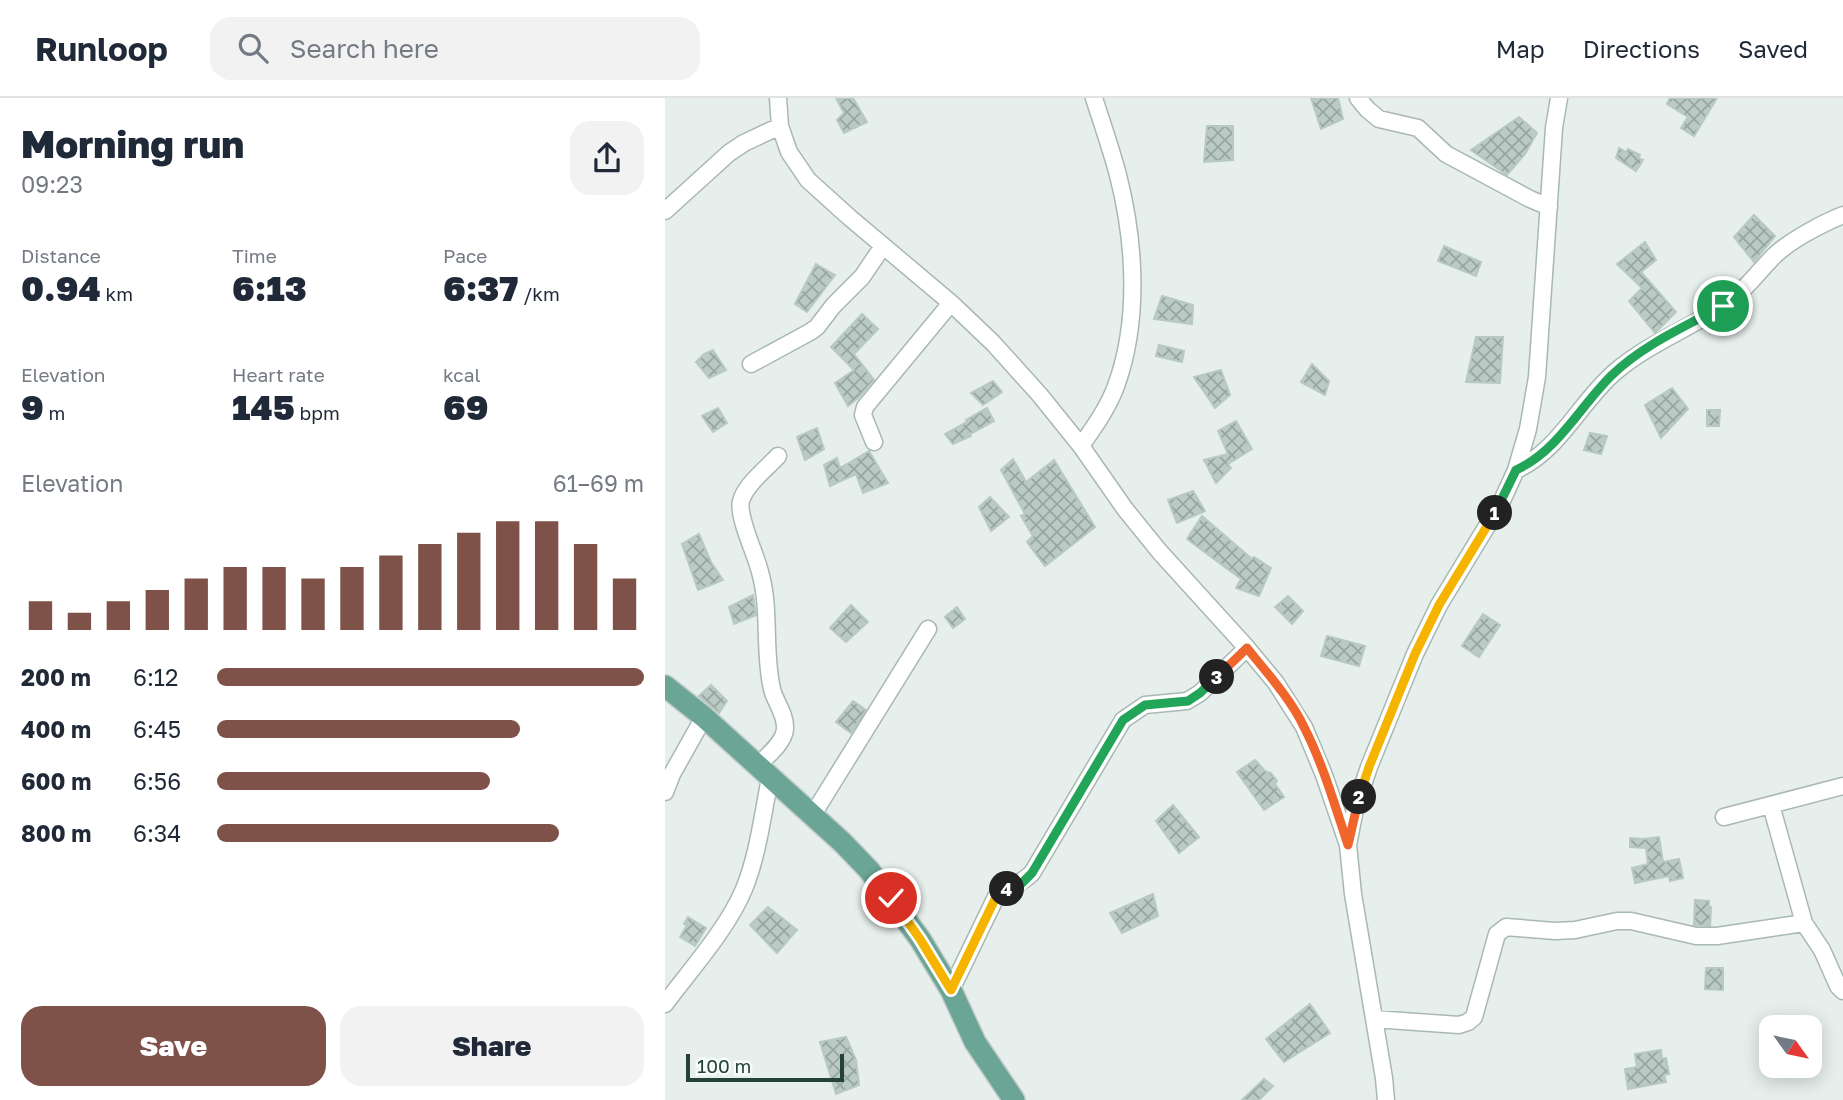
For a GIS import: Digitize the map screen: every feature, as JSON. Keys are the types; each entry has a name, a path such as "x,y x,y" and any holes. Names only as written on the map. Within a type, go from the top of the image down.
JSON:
{"main road":[{"path":"665,686 869,870 920,939 951,990 975,1042 1014,1100"}],"street":[{"path":"778,98 781,127 789,152 809,180 951,303 1039,394 1159,551 1276,683 1304,727 1348,845 1353,894 1386,1100"},
{"path":"1081,446 1115,388 1124,361 1131,314 1132,274 1128,225 1118,174 1094,98"},
{"path":"1358,98 1378,119 1418,128 1446,154 1549,207"},
{"path":"1348,845 1355,809 1369,767 1415,654 1439,605 1501,503 1516,470 1528,429 1537,377 1554,128 1559,98"},
{"path":"665,211 729,153 744,143 781,127"},
{"path":"1516,470 1531,463 1549,447 1613,374 1648,348 1723,306 1739,294 1776,254 1807,233 1843,215"},
{"path":"751,364 817,327 833,306 862,277 883,246"},
{"path":"874,442 863,415 865,407 951,303"},
{"path":"665,1004 732,913 745,886 754,855 763,772 785,729 783,716 772,690 761,572 740,510 741,499 746,490 778,456"},
{"path":"812,816 928,629"},
{"path":"951,990 996,897 1021,884 1032,873 1123,720 1145,705 1188,701 1247,648"},
{"path":"665,792 703,718"},
{"path":"1724,817 1843,786"},
{"path":"1771,805 1804,923 1822,950 1838,986 1843,991"},
{"path":"1374,1019 1459,1025 1468,1022 1474,1017 1497,934 1506,927 1555,931 1631,921 1696,936 1717,936 1804,923"}],"building":[{"path":"836,98 853,98 867,122 844,133 837,120 844,113"},
{"path":"1311,98 1338,98 1343,119 1321,129"},
{"path":"1670,98 1717,98 1694,136 1681,128 1688,117 1667,104"},
{"path":"1519,117 1537,133 1525,154 1507,175 1471,150"},
{"path":"1207,126 1233,126 1233,160 1204,162"},
{"path":"1619,148 1640,155 1638,158 1643,160 1636,171 1616,158"},
{"path":"1754,215 1775,236 1754,262 1734,237"},
{"path":"1645,242 1656,260 1641,272 1676,312 1655,333 1629,301 1642,288 1617,264"},
{"path":"1444,246 1481,262 1476,276 1438,261"},
{"path":"816,264 835,275 807,312 795,304"},
{"path":"1162,296 1193,305 1192,324 1154,319"},
{"path":"862,314 878,329 854,354 874,380 848,406 835,383 854,370 831,347"},
{"path":"1476,337 1503,337 1500,383 1466,382"},
{"path":"1159,345 1184,351 1182,362 1156,356"},
{"path":"713,350 726,370 709,378 696,362"},
{"path":"1312,364 1329,381 1325,395 1301,382"},
{"path":"1221,370 1230,395 1215,408 1194,377"},
{"path":"993,381 1002,392 983,405 971,393"},
{"path":"1672,388 1688,409 1661,438 1645,405"},
{"path":"718,408 727,423 713,432 702,416"},
{"path":"987,408 994,421 953,444 945,434"},
{"path":"1707,410 1720,410 1719,426 1707,426"},
{"path":"1236,421 1252,449 1228,464 1231,468 1216,483 1204,460 1228,454 1218,431"},
{"path":"817,428 824,449 805,460 797,437"},
{"path":"1590,433 1607,436 1601,454 1584,450"},
{"path":"869,451 888,483 863,493 856,474 830,486 824,465 837,458 840,468"},
{"path":"1013,459 1026,482 1054,460 1095,527 1045,566 1027,542 1033,536 1021,516 1025,514 1001,470"},
{"path":"1193,491 1205,511 1177,523 1168,500"},
{"path":"990,497 1009,517 991,531 979,507"},
{"path":"1202,516 1252,559 1254,557 1271,568 1259,596 1236,588 1241,579 1187,539"},
{"path":"699,534 711,562 723,580 698,590 682,544"},
{"path":"753,595 756,615 734,624 729,607"},
{"path":"1288,596 1303,611 1292,624 1275,607"},
{"path":"851,605 868,622 846,642 830,628"},
{"path":"957,607 965,619 953,628 945,617"},
{"path":"1483,614 1500,625 1479,657 1462,646"},
{"path":"1327,636 1365,646 1359,666 1321,656"},
{"path":"711,685 727,701 719,713 699,696"},
{"path":"853,701 866,710 851,733 836,722"},
{"path":"1255,760 1265,771 1271,773 1284,797 1264,810 1237,772"},
{"path":"1173,805 1199,837 1179,853 1156,821"},
{"path":"1659,837 1663,862 1679,859 1683,878 1670,881 1669,876 1635,883 1632,868 1648,864 1646,848 1630,847 1630,838"},
{"path":"1153,894 1158,916 1122,933 1110,913"},
{"path":"1695,900 1709,901 1710,926 1694,925"},
{"path":"768,907 797,930 777,953 750,925"},
{"path":"688,917 706,928 695,946 680,937"},
{"path":"1706,968 1723,968 1723,990 1705,989"},
{"path":"1310,1004 1330,1033 1284,1062 1266,1039"},
{"path":"846,1037 856,1060 859,1085 836,1094 820,1042"},
{"path":"1661,1050 1662,1059 1666,1058 1669,1074 1664,1075 1666,1082 1628,1089 1625,1069 1637,1067 1635,1054"},
{"path":"1264,1079 1273,1086 1259,1100 1242,1100"}],"route":[{"path":"891,898 951,990 996,897 1021,884 1032,873 1123,720 1145,705 1188,701 1247,648 1276,683 1304,727 1348,845 1355,809 1369,767 1415,654 1439,605 1501,503 1516,470 1531,463 1549,447 1613,374 1648,348 1723,306"}]}
